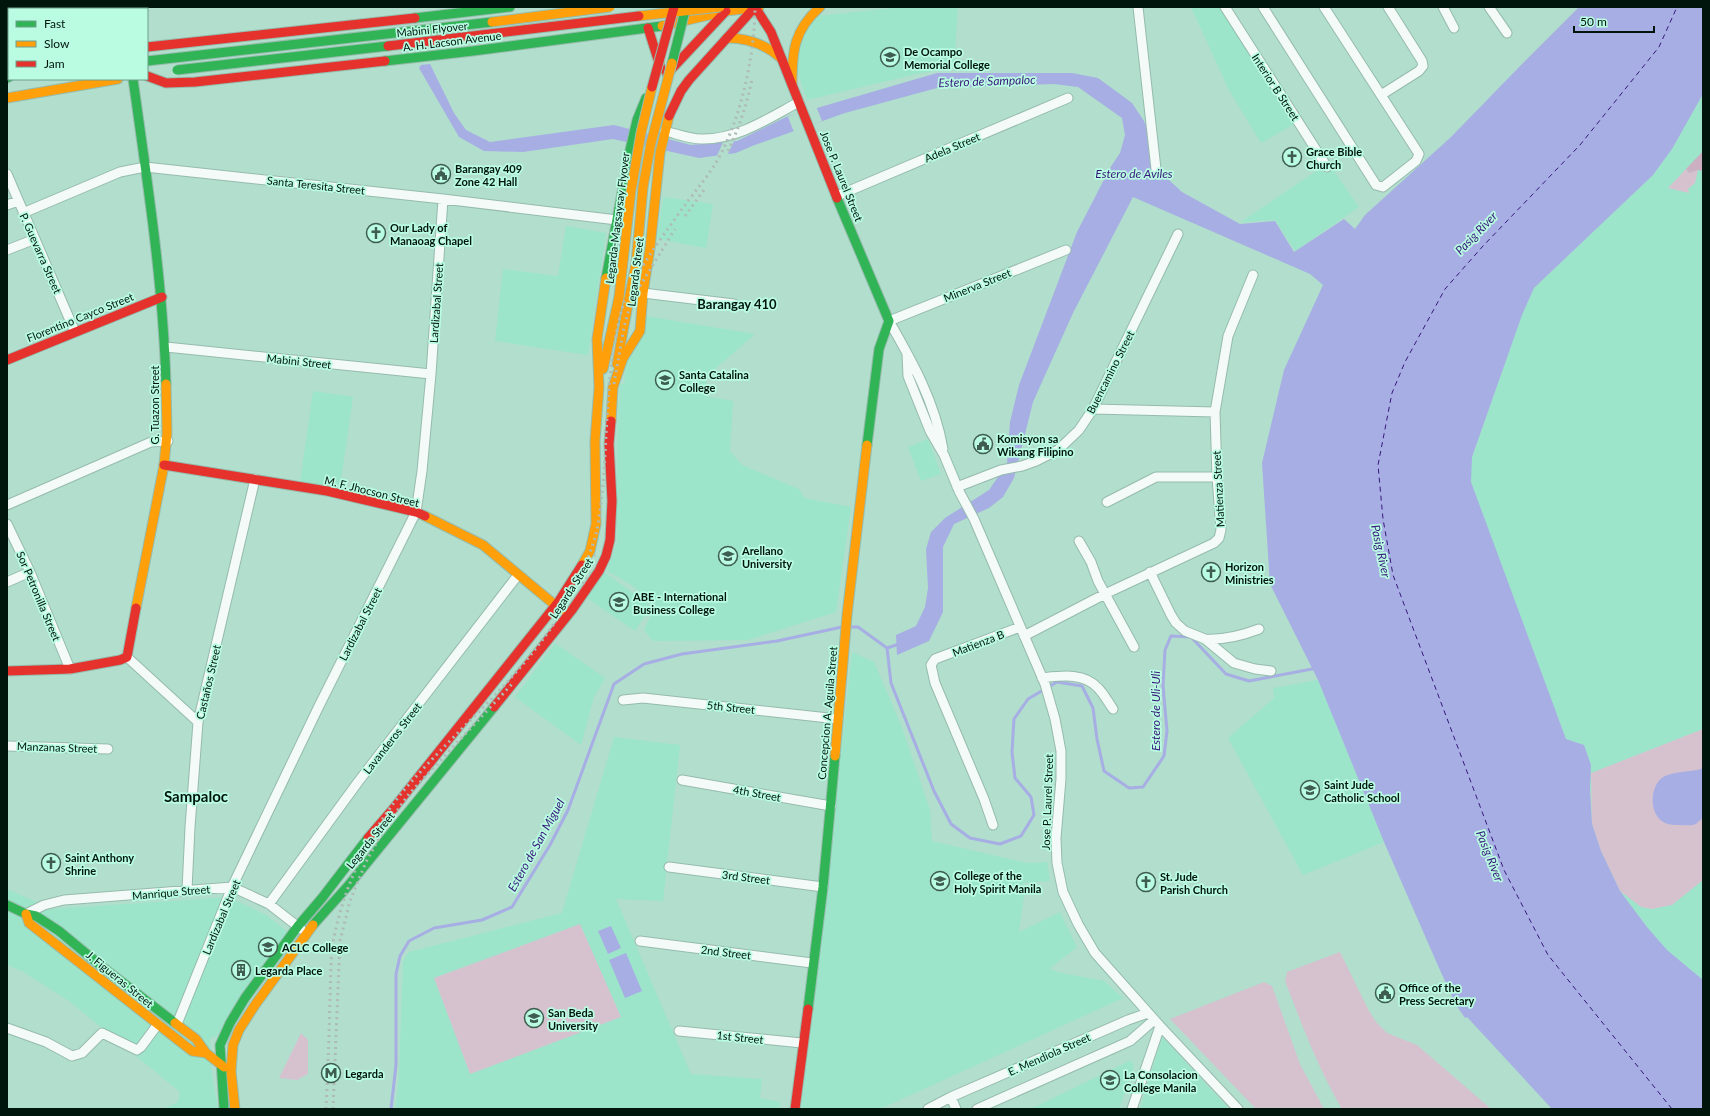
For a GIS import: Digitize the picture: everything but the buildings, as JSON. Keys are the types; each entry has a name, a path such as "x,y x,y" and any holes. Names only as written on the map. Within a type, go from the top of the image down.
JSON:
{"main road":[{"path":"148,48 510,7"},
{"path":"580,7 582,36"},
{"name":"Mabini Flyover","path":"148,61 610,7"},
{"name":"Legarda-Magsaysay Flyover","path":"599,387 619,297 634,170 643,120 674,7"},
{"name":"Legarda-Magsaysay Flyover","path":"613,387 636,264 643,187 651,143 686,7"},
{"name":"Legarda Street","path":"235,1109 231,1071 233,1045 239,1030 306,933 348,886 568,616 599,571 606,556 610,540 612,501 609,444 613,387 623,358 640,331 643,293 651,241 660,153 665,131 670,114 681,90 700,66 755,7"},
{"name":"Jose P. Laurel Street","path":"755,7 771,32 821,160 889,320"},
{"name":"A. H. Lacson Avenue","path":"148,75 166,83 195,82 473,52 675,24 724,8 759,7"},
{"path":"792,84 792,56 795,41 809,15 820,7"},
{"name":"Mabini Flyover","path":"148,75 170,71 724,8"},
{"name":"Legarda Street","path":"224,1109 220,1045 230,1023 245,998 298,926 322,898 365,841 393,809 555,606 578,573 590,551 594,536 596,500 595,441 599,387 597,339 634,129 643,103 651,91 724,8"},
{"path":"470,12 473,52"},
{"path":"648,28 664,77"},
{"path":"727,38 743,38 757,41 766,46 782,59"},
{"path":"7,98 112,80"},
{"name":"G. Tuazon Street","path":"127,657 168,441 166,347 162,297 133,80"},
{"path":"637,120 665,131"},
{"name":"Florentino Cayco Street","path":"7,360 162,297"},
{"name":"Concepcion A. Aguila Street","path":"795,1109 812,963 823,887 847,615 879,349 889,320"},
{"name":"M. F. Jhocson Street","path":"164,465 207,473 255,478 340,494 416,512 483,545 568,616"},
{"path":"7,671 70,669 120,660 127,657"},
{"name":"J. Figueras Street","path":"7,905 26,914 36,916 59,931 100,965 196,1038 206,1052 231,1071"},
{"name":"J. Figueras Street","path":"26,914 29,923 192,1051 206,1052"},
{"path":"122,996 129,987"}],"street":[{"path":"1138,7 1156,169"},
{"name":"Interior B Street","path":"1225,7 1327,167"},
{"path":"1263,7 1376,185 1380,187 1385,186 1416,161 1419,154 1324,7"},
{"path":"1381,95 1420,71 1423,66 1422,61 1388,7"},
{"path":"1443,7 1454,28"},
{"path":"1489,7 1508,33"},
{"name":"Adela Street","path":"837,196 1068,98"},
{"path":"665,131 700,139 722,136 744,131 799,102"},
{"name":"Santa Teresita Street","path":"23,213 120,172 145,167 443,199 617,220"},
{"name":"P. Guevarra Street","path":"7,174 75,332"},
{"name":"Lardizabal Street","path":"177,1024 232,887 318,708 416,512 422,471 432,374 443,199"},
{"path":"7,206 18,201"},
{"name":"Buencamino Street","path":"958,489 1001,470 1022,466 1058,450 1079,430 1092,409 1178,234"},
{"path":"7,250 35,239"},
{"name":"Minerva Street","path":"889,320 1066,250"},
{"name":"Matienza Street","path":"1022,632 1214,543 1219,538 1220,530 1216,477 1215,412 1228,336 1253,275"},
{"path":"643,293 734,304"},
{"name":"Jose P. Laurel Street","path":"889,320 916,370 932,408 939,429 944,455 958,489 974,519 1043,681 1055,720 1061,751 1061,779 1056,838 1057,863 1063,892 1095,953 1157,1023 1238,1109"},
{"name":"Mabini Street","path":"166,347 432,374"},
{"path":"1092,409 1215,412"},
{"path":"7,505 151,442 168,441"},
{"path":"1107,502 1156,477 1216,477"},
{"name":"Castaños Street","path":"187,890 198,722 255,478"},
{"name":"Sor Petronilla Street","path":"7,524 30,572 70,669"},
{"path":"1079,541 1105,594 1134,647"},
{"path":"7,582 30,572"},
{"path":"1150,572 1176,623 1185,631 1205,639 1218,640 1241,636 1259,629"},
{"name":"Lavanderos Street","path":"269,904 358,782 518,575"},
{"name":"Matienza B","path":"993,825 984,799 935,683 931,665 935,659 1022,632"},
{"path":"1205,639 1234,663 1255,669 1271,671"},
{"path":"127,657 198,722"},
{"path":"1043,681 1062,676 1081,677 1098,687 1113,709"},
{"name":"5th Street","path":"623,700 643,698 838,719"},
{"name":"Manzanas Street","path":"7,746 108,749"},
{"name":"4th Street","path":"682,780 831,806"},
{"name":"3rd Street","path":"669,867 823,887"},
{"name":"Manrique Street","path":"26,914 44,905 64,900 232,887 269,904 306,933"},
{"name":"2nd Street","path":"640,941 812,963"},
{"name":"E. Mendiola Street","path":"928,1109 951,1097 1128,1020 1148,1013"},
{"path":"1132,1109 1157,1023"},
{"name":"E. Mendiola Street","path":"977,1109 1130,1041 1157,1023"},
{"path":"7,1028 46,1042 72,1056 77,1056 102,1033 137,1050 141,1047 158,1024"},
{"name":"1st Street","path":"679,1031 802,1043"},
{"path":"951,1097 956,1109"}],"shaded area":[{"path":"903,7 958,7 954,67 917,74 807,100 796,67 802,37 816,16"},
{"path":"1191,7 1221,7 1296,123 1261,143 1229,90"},
{"path":"1703,94 1703,980 1667,950 1647,927 1620,891 1590,789 1591,765 1584,745 1566,739 1475,495 1471,482 1471,468 1472,457 1522,315 1534,288 1653,175 1672,149"},
{"path":"1703,151 1703,171 1698,170 1689,173 1686,169"},
{"path":"1328,163 1359,207 1295,251 1275,220 1241,222"},
{"path":"1686,169 1689,173 1698,170 1695,183 1688,189 1689,193 1668,188"},
{"path":"663,197 713,204 706,248 657,239"},
{"path":"566,226 606,233 588,355 495,341 503,269 558,276"},
{"name":"Arellano University","path":"646,316 755,334 707,376 705,396 733,401 730,451 742,465 799,489 804,498 851,507 836,612 748,640 653,641 644,630 656,604 630,584 607,571 617,542 617,444 620,384 624,384 626,361"},
{"path":"313,391 353,397 340,487 300,482"},
{"path":"928,439 941,474 921,481 908,447"},
{"name":"ABE - International Business College","path":"604,572 651,606 635,631 587,598"},
{"path":"555,643 605,678 594,697 581,745 515,697"},
{"name":"College of the Holy Spirit Manila","path":"852,652 874,662 901,725 930,810 932,841 1027,863 1047,862 1050,881 1023,883 1024,896 1019,932 1060,912 1077,947 1049,969 1104,981 1123,998 880,1109 801,1109"},
{"name":"Saint Jude Catholic School","path":"1318,680 1384,842 1303,875 1228,738 1274,698 1273,688"},
{"path":"1703,729 1703,880 1672,905 1652,909 1641,907 1620,891 1601,851 1592,824 1591,773"},
{"name":"San Beda University","path":"614,737 680,745 663,901 616,899 691,1074 762,1079 760,1098 780,1102 780,1109 395,1109 399,1077 403,962 406,956 409,952 562,913"},
{"path":"7,889 52,909 229,897 266,915 289,933 217,1036 210,1038 212,1074 218,1109 163,1109 178,1102 180,1092 69,1001 22,971 7,965"},
{"path":"580,924 621,1017 470,1074 434,978"},
{"path":"1340,952 1376,1022 1387,1033 1417,1045 1490,1108 1342,1109 1318,1062 1285,981 1287,972"},
{"path":"1264,982 1272,986 1300,1064 1324,1109 1256,1109 1170,1019"},
{"path":"301,1033 308,1040 308,1074 297,1080 279,1078"},
{"path":"1162,1037 1229,1109 1140,1109"},
{"name":"La Consolacion College Manila","path":"1131,1060 1134,1067 1119,1109 1031,1109"}],"water":[{"path":"1579,7 1703,7 1703,94 1672,149 1653,175 1534,288 1522,315 1472,457 1471,482 1566,739 1584,745 1591,765 1590,789 1592,824 1601,851 1620,891 1647,927 1667,950 1703,980 1703,1109 1552,1109 1467,1017 1465,1018 1456,1005 1384,842 1318,680 1270,584 1262,463 1284,370 1323,285 1310,274 1133,197 1073,313 1033,402 1014,478 1003,497 989,508 954,524 943,547 943,612 929,641 897,655 896,635 916,626 925,607 928,588 926,549 931,532 945,518 989,490 1007,464 1010,422 1019,385 1077,232 1110,168 1120,153 1125,135 1122,118 1078,87 1054,84 937,88 845,113 736,153 699,158 613,139 523,152 484,151 459,137 419,68 421,65 430,64 454,113 466,130 490,142 614,125 691,145 737,141 786,117 937,73 1072,73 1098,78 1132,103 1144,121 1153,141 1157,169 1182,192 1240,224 1275,221 1294,252 1344,219 1355,229 1365,215 1451,137"},
{"path":"1703,767 1703,818 1693,825 1674,825 1665,823 1659,819 1653,807 1653,792 1660,780 1670,774 1692,771"},
{"path":"611,926 621,948 608,954 598,931"},
{"path":"626,953 642,991 625,998 609,960"}],"pier":[{"path":"816,106 822,121 794,132 788,117"},
{"path":"735,139 727,156 716,158 724,140"}],"waterway":[{"name":"Estero de San Miguel","path":"391,1109 396,1065 396,974 400,956 409,941 434,928 482,920 512,907 550,845 568,810 614,684 644,664 682,654 777,641 842,627"},
{"name":"Estero de Uli-Uli","path":"850,627 858,627 887,648 891,683 934,791 951,824 970,838 1000,844 1021,836 1034,815 1031,797 1015,778 1012,752 1014,719 1028,699 1057,682 1082,686 1093,708 1097,739 1104,771 1129,788 1143,787 1164,756 1167,731 1163,686 1165,650 1171,636 1191,637 1226,674 1249,681 1317,668"},
{"name":"Estero de Aviles","path":"887,648 899,644"}],"ferry route":[{"path":"1672,1109 1548,955 1504,870 1393,575 1383,519 1378,465 1392,393 1405,362 1445,289 1483,246 1580,145 1659,47 1677,7"}],"railway":[{"path":"326,1109 332,952 339,917 352,878 360,858 392,805 429,762 505,684 529,657 551,628 570,598 585,565 598,524 603,480 611,369 623,306 634,281 648,257 714,166 723,149 738,110 749,68 755,7"},
{"path":"728,151 736,134 748,98 752,79"},
{"path":"685,216 704,190"},
{"path":"614,384 624,327 632,299 675,229"},
{"path":"583,584 595,555"},
{"path":"333,1109 340,941 350,901 366,862 384,829 409,794 513,683"}],"traffic: fast":[{"path":"415,18 510,7"},
{"path":"672,63 686,7"},
{"path":"148,61 492,22"},
{"path":"385,61 662,26"},
{"path":"177,70 388,46"},
{"path":"133,80 158,269 162,307 166,384"},
{"path":"606,278 630,150 637,120 646,98"},
{"path":"837,198 889,321 879,349 867,445"},
{"path":"313,925 348,886 494,707"},
{"path":"808,1009 823,887 835,756"},
{"path":"224,1109 220,1045 230,1023 245,998 298,926 322,898 368,838"},
{"path":"7,905 26,914 36,916 59,931 175,1023"}],"traffic: slow":[{"path":"492,22 610,7"},
{"path":"639,16 720,7"},
{"path":"662,26 726,11 759,7"},
{"path":"792,84 796,42 805,24 820,7"},
{"path":"727,38 742,39 756,43 769,49 781,58"},
{"path":"629,299 636,264 643,187 651,143 672,63"},
{"path":"7,98 112,80"},
{"path":"619,297 631,191 641,133 652,87"},
{"path":"611,421 613,387 623,358 640,331 643,293 650,248 660,153 669,116"},
{"path":"582,565 590,551 596,524 595,441 599,387 597,339 606,278"},
{"path":"603,369 619,297"},
{"path":"617,364 629,299"},
{"path":"136,608 164,465 167,433 166,384"},
{"path":"835,756 847,615 867,445"},
{"path":"425,516 483,545 561,610"},
{"path":"26,914 29,923 192,1051 206,1053"},
{"path":"235,1109 231,1071 233,1045 239,1030 255,1005 313,925"},
{"path":"175,1023 196,1039 206,1053 224,1067"}],"traffic: jam":[{"path":"652,87 674,7"},
{"path":"755,7 771,32 837,198"},
{"path":"669,116 681,91 689,80 755,7"},
{"path":"667,74 726,11"},
{"path":"388,46 639,16"},
{"path":"148,47 415,18"},
{"path":"648,28 661,69"},
{"path":"148,76 166,83 195,82 385,61"},
{"path":"7,360 162,297"},
{"path":"494,707 572,610 599,571 606,556 610,540 612,501 609,444 611,421"},
{"path":"164,465 327,491 416,512 425,516"},
{"path":"368,838 393,809 559,601 582,565"},
{"path":"7,671 70,669 120,660 127,657 136,608"},
{"path":"795,1109 808,1009"}],"place":[{"name":"De Ocampo Memorial College","path":"890,57"},
{"name":"Grace Bible Church","path":"1292,157"},
{"name":"Barangay 409 Zone 42 Hall","path":"441,174"},
{"name":"Our Lady of Manaoag Chapel","path":"376,233"},
{"name":"Santa Catalina College","path":"665,380"},
{"name":"Komisyon sa Wikang Filipino","path":"983,444"},
{"name":"Arellano University","path":"728,556"},
{"name":"Horizon Ministries","path":"1211,572"},
{"name":"ABE - International Business College","path":"619,602"},
{"name":"Saint Jude Catholic School","path":"1310,790"},
{"name":"Saint Anthony Shrine","path":"51,863"},
{"name":"College of the Holy Spirit Manila","path":"940,881"},
{"name":"St. Jude Parish Church","path":"1146,882"},
{"name":"ACLC College","path":"268,947"},
{"name":"Legarda Place","path":"241,970"},
{"name":"Office of the Press Secretary","path":"1385,993"},
{"name":"San Beda University","path":"534,1018"},
{"name":"Legarda","path":"331,1073"},
{"name":"La Consolacion College Manila","path":"1110,1080"}],"district":[{"name":"Barangay 410","path":"737,304"},
{"name":"Sampaloc","path":"196,796"}],"water label":[{"name":"Estero de Sampaloc","path":"987,81"},
{"name":"Pasig River","path":"1476,233"},
{"name":"Pasig River","path":"1381,551"},
{"name":"Pasig River","path":"1490,856"}]}
